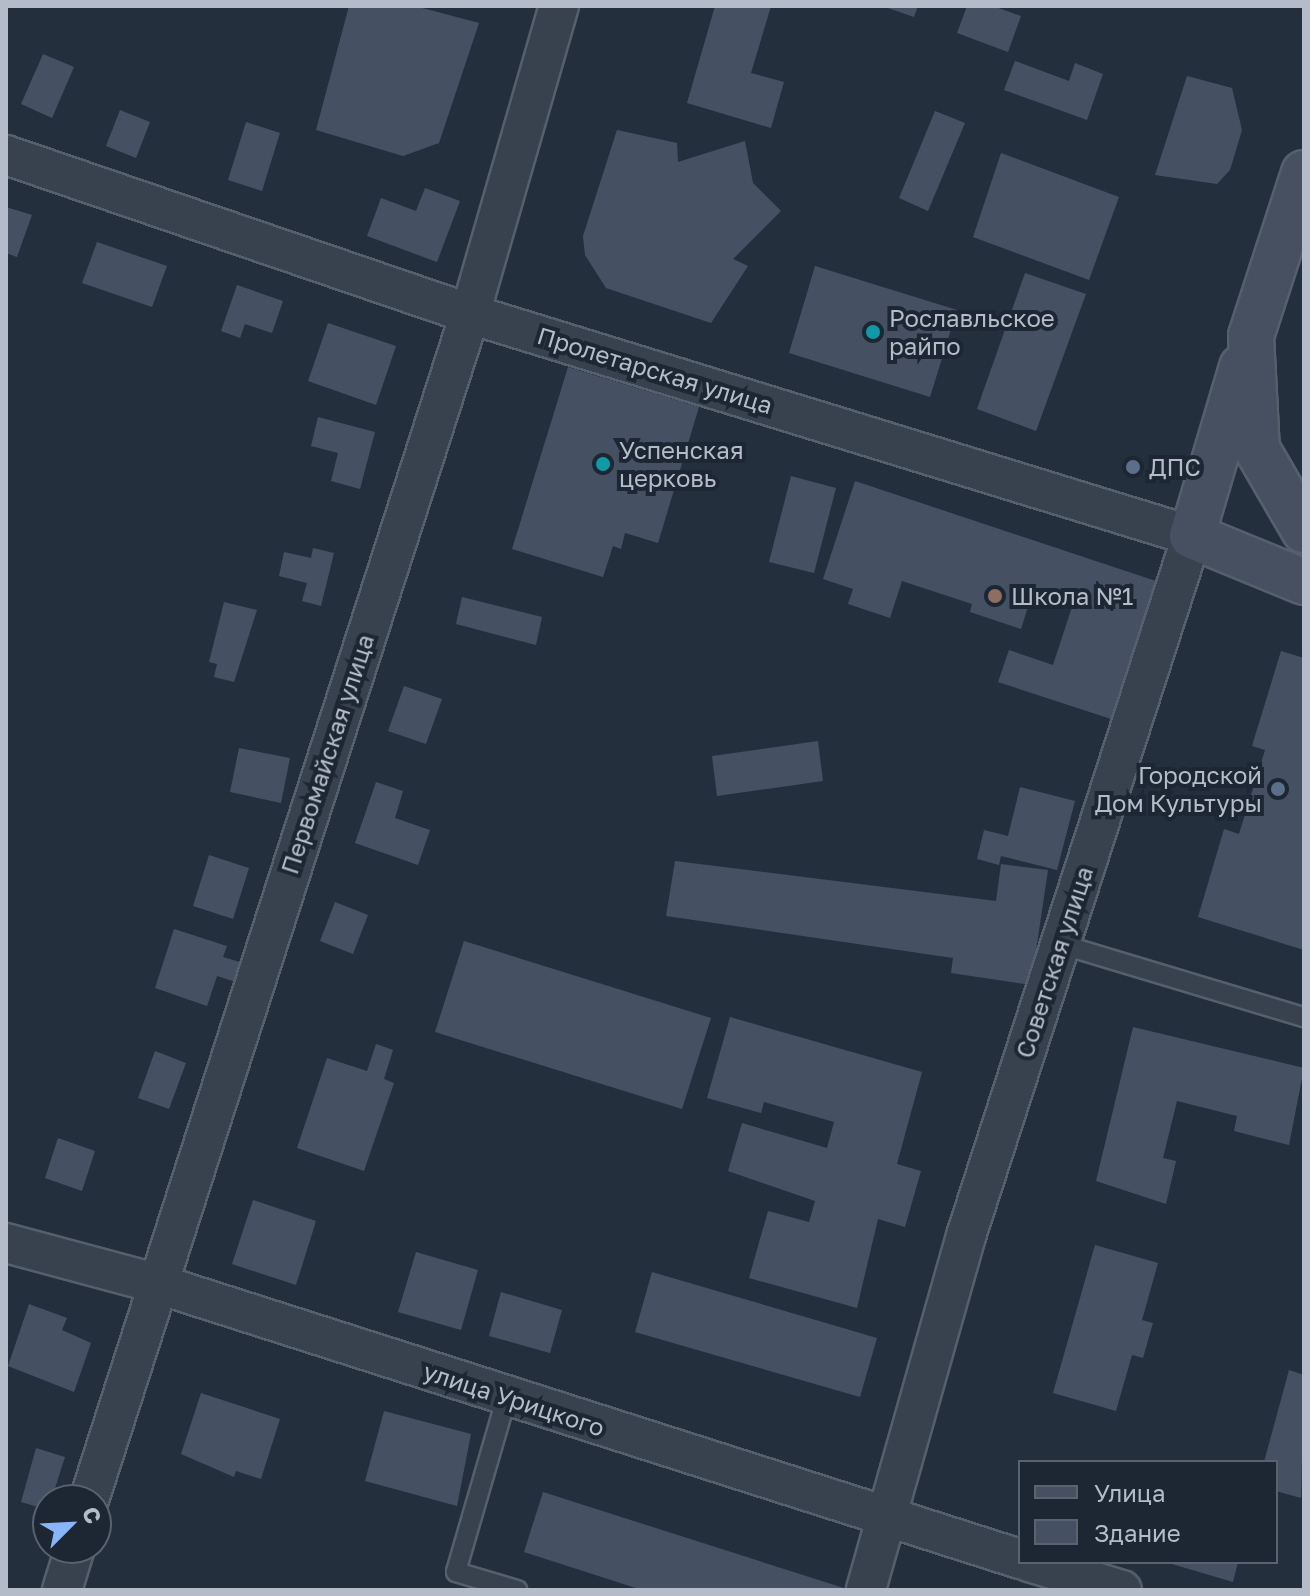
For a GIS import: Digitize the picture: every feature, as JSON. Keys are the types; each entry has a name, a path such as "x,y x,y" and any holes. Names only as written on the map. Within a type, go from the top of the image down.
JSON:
{"main road":[{"name":"Советская улица","path":"1192,536 1251,336 1304,173"},
{"name":"Советская улица","path":"1251,336 1257,449 1304,530"},
{"name":"Пролетарская улица","path":"1192,536 1304,582"}],"street":[{"name":"Первомайская улица","path":"94,1484 155,1283 470,314 559,6"},
{"name":"Пролетарская улица","path":"6,155 470,314 1192,536"},
{"name":"Советская улица","path":"866,1590 966,1236 1192,536"},
{"name":"улица Урицкого","path":"6,1243 155,1283 886,1519 1018,1558"},
{"path":"62,1590 70,1564"},
{"path":"1036,1564 1122,1590"}],"lane":[{"path":"1060,944 1304,1017"},
{"path":"507,1396 456,1572 517,1590"}],"building":[{"path":"349,6 415,6 479,23 439,143 403,156 316,130"},
{"path":"715,6 771,6 751,73 784,82 771,128 687,103"},
{"path":"882,6 918,6 914,17"},
{"path":"967,6 993,6 1021,16 1008,52 957,33"},
{"path":"43,54 74,67 52,118 21,104"},
{"path":"1015,61 1069,81 1075,63 1103,74 1087,120 1004,90"},
{"path":"1187,76 1232,88 1242,130 1230,170 1217,184 1155,175"},
{"path":"120,110 150,122 136,158 106,146"},
{"path":"935,111 965,123 928,211 899,198"},
{"path":"246,122 280,133 262,191 228,180"},
{"path":"617,130 677,143 678,162 745,141 753,183 781,211 733,259 748,266 711,323 606,288 585,255 583,236"},
{"path":"1001,153 1119,197 1089,280 973,237"},
{"path":"425,188 460,201 437,262 367,236 381,198 416,211"},
{"path":"6,207 32,215 17,257 6,253"},
{"path":"97,242 167,266 152,307 82,283"},
{"name":"Рославльское райпо","path":"815,266 957,310 930,397 789,353"},
{"path":"1025,273 1086,294 1036,431 977,409"},
{"path":"237,285 283,301 272,333 245,324 240,338 221,331"},
{"path":"328,323 396,346 376,405 308,381"},
{"path":"568,367 699,407 658,543 625,533 621,549 613,546 603,577 512,549"},
{"path":"318,417 375,432 360,489 331,481 338,453 311,446"},
{"path":"791,476 836,488 814,573 769,562"},
{"path":"855,481 1156,581 1111,719 998,682 1009,650 1053,665 1072,607 1032,594 1021,629 970,612 972,604 902,581 890,618 848,604 853,589 823,579"},
{"path":"313,548 334,553 321,606 302,601 307,583 279,576 284,552 311,558"},
{"path":"462,597 542,617 536,645 456,624"},
{"path":"224,602 257,610 234,682 214,677 217,664 209,662"},
{"name":"Городской Дом Культуры","path":"1281,651 1304,658 1304,950 1198,917 1224,829 1239,834 1265,750 1252,746"},
{"path":"404,686 442,699 426,744 388,731"},
{"path":"818,741 823,781 717,796 712,756"},
{"path":"239,748 290,758 281,803 230,792"},
{"path":"376,782 403,791 395,818 430,830 418,865 355,843"},
{"path":"1020,787 1075,801 1057,870 1001,856 999,865 977,859 984,830 1008,836"},
{"path":"209,855 249,868 233,919 193,906"},
{"path":"675,861 996,901 1001,864 1048,870 1031,985 951,973 953,958 666,916"},
{"path":"335,902 368,915 353,954 320,941"},
{"path":"174,929 227,946 223,957 246,964 239,983 217,976 207,1006 155,988"},
{"path":"464,941 711,1018 682,1109 435,1032"},
{"path":"730,1017 922,1072 897,1164 921,1171 905,1227 878,1219 857,1308 749,1278 768,1211 809,1222 815,1201 728,1171 742,1123 827,1148 834,1122 764,1102 761,1113 707,1098"},
{"path":"1133,1027 1304,1068 1289,1145 1234,1131 1237,1116 1177,1101 1163,1158 1176,1161 1166,1204 1096,1181"},
{"path":"376,1044 393,1050 384,1079 394,1083 364,1171 297,1148 327,1058 367,1071"},
{"path":"155,1051 186,1063 169,1109 138,1098"},
{"path":"58,1138 95,1151 82,1191 45,1178"},
{"path":"253,1200 316,1221 296,1285 232,1264"},
{"path":"1095,1245 1158,1263 1142,1320 1153,1323 1143,1358 1132,1355 1116,1411 1053,1393"},
{"path":"416,1252 478,1270 461,1330 398,1312"},
{"path":"652,1272 877,1338 860,1397 635,1332"},
{"path":"501,1292 562,1310 550,1353 489,1336"},
{"path":"29,1304 67,1318 62,1330 91,1343 74,1392 8,1366"},
{"path":"1289,1370 1304,1375 1301,1498 1278,1492 1278,1460 1265,1460"},
{"path":"201,1393 280,1419 261,1479 236,1471 234,1477 181,1454"},
{"path":"384,1411 471,1434 457,1506 365,1481"},
{"path":"36,1448 65,1457 56,1484 32,1484 32,1505 21,1502"},
{"path":"543,1492 847,1590 642,1590 524,1552"},
{"path":"1172,1564 1238,1564 1233,1582"}],"place":[{"name":"Рославльское райпо","path":"873,332"},
{"name":"Успенская церковь","path":"603,464"},
{"name":"ДПС","path":"1133,467"},
{"name":"Школа №1","path":"995,596"},
{"name":"Городской Дом Культуры","path":"1278,789"}]}
